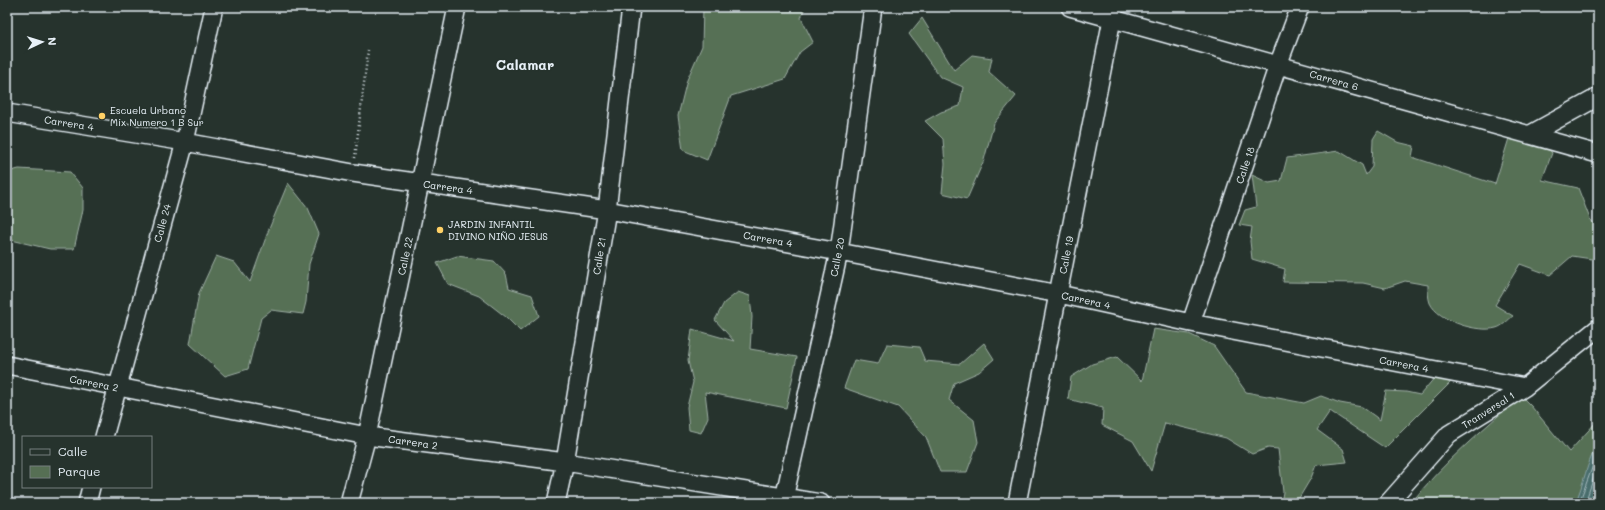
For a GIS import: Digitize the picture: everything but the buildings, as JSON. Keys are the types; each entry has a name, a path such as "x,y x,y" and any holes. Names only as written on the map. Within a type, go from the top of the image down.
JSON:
{"street":[{"name":"Calle 24","path":"104,436 184,142 214,7"},
{"name":"Calle 22","path":"349,503 367,436 457,7"},
{"name":"Calle 21","path":"556,503 565,462 607,210 631,7"},
{"name":"Calle 20","path":"784,500 839,252 873,7"},
{"name":"Carrera 6","path":"1070,7 1113,13 1278,65 1598,154"},
{"name":"Calle 18","path":"1191,323 1278,65 1300,7"},
{"name":"Calle 19","path":"1017,503 1113,13"},
{"path":"1529,135 1598,96"},
{"name":"Carrera 4","path":"7,113 421,183 607,210 1059,294 1191,323 1525,387"},
{"name":"Tranversal 1","path":"1388,503 1449,434 1525,387 1598,328"},
{"name":"Carrera 2","path":"7,365 117,388 367,436 565,462 784,500 821,503"},
{"path":"87,503 91,488"}],"path":[{"path":"355,155 368,50"}],"green space":[{"path":"703,7 805,7 801,18 813,42 800,52 785,79 731,96 707,160 683,150 678,116 687,80 702,46"},
{"path":"922,18 954,70 972,55 992,58 989,72 1016,96 994,123 984,160 967,199 942,193 945,164 943,139 925,121 941,112 960,106 963,87 940,77 909,34"},
{"path":"1378,131 1397,142 1414,146 1412,157 1495,184 1510,135 1543,142 1552,153 1542,180 1578,188 1590,219 1598,228 1598,252 1592,259 1572,256 1550,275 1520,264 1495,305 1513,316 1501,326 1488,329 1469,327 1441,315 1430,303 1428,296 1428,285 1405,281 1385,288 1363,283 1283,282 1285,269 1252,259 1250,241 1252,227 1239,225 1245,210 1256,207 1252,175 1269,183 1281,181 1287,158 1339,151 1362,165 1366,175 1372,167 1373,139"},
{"path":"19,169 70,172 83,188 83,210 74,249 50,249 7,239 7,172"},
{"path":"288,183 308,208 319,234 309,264 306,302 303,314 271,310 261,318 248,369 225,376 190,344 199,293 216,256 234,262 250,282 269,229"},
{"path":"457,256 494,261 506,274 509,288 532,295 539,316 520,331 506,317 479,296 448,284 437,263"},
{"path":"738,292 750,296 752,317 750,349 797,357 786,408 705,392 708,417 701,433 689,430 687,407 693,382 688,361 692,329 734,341 715,320 724,303"},
{"path":"1153,329 1189,334 1214,346 1246,392 1304,403 1321,396 1340,403 1362,407 1380,420 1386,391 1406,392 1420,395 1436,376 1453,380 1385,448 1330,411 1317,430 1343,449 1347,462 1316,465 1311,478 1296,503 1281,503 1283,492 1278,449 1268,448 1252,454 1226,438 1165,423 1151,471 1133,441 1102,425 1103,408 1068,399 1071,377 1092,364 1117,357 1142,381"},
{"path":"984,343 994,359 979,372 954,383 949,400 974,420 978,442 967,472 940,472 926,437 898,407 844,388 854,360 878,364 887,344 919,347 925,361 960,364"},
{"path":"1521,396 1569,452 1598,420 1598,445 1593,452 1580,493 1575,503 1411,503 1436,474 1477,434"}],"water":[{"path":"1598,445 1598,503 1575,503 1588,466"}],"place":[{"name":"Escuela Urbano Mix Numero 1 B Sur","path":"102,116"},
{"name":"JARDIN INFANTIL DIVINO NIÑO JESUS","path":"440,230"}],"district":[{"name":"Calamar","path":"525,65"}]}
